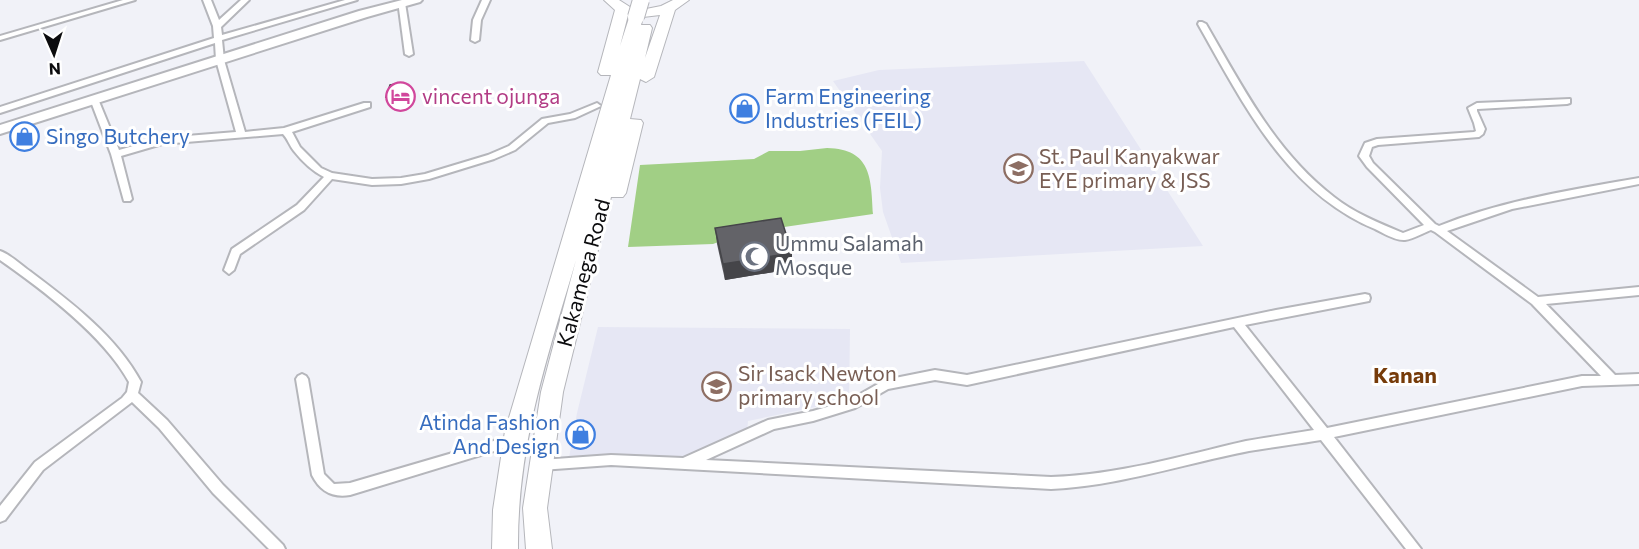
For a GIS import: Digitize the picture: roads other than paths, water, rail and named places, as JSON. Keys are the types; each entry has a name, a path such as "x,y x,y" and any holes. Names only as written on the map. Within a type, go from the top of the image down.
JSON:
{"highway":[{"path":"505,549 504,512 514,440 588,221 614,88 641,0"},
{"name":"Kakamega Road","path":"539,549 535,508 552,392 588,221 652,0"},
{"path":"588,221 574,206 576,188 597,106 617,4 645,12 675,4"},
{"path":"588,221 610,209 617,194 627,161 643,88 675,4"}],"main road":[{"path":"0,130 416,0"}],"street":[{"path":"0,38 131,0"},
{"path":"207,0 218,26 220,60 241,134"},
{"path":"218,26 245,0"},
{"path":"0,110 218,39 352,0"},
{"path":"475,39 477,20 486,0"},
{"path":"401,3 407,21 404,31 409,54"},
{"path":"1202,24 1273,144 1316,191 1337,207 1374,228 1403,237 1545,198 1639,181"},
{"path":"94,99 116,154 127,199"},
{"path":"1567,101 1477,106 1472,108 1481,128 1476,135 1377,142 1368,145 1364,156 1370,165 1435,228 1536,301 1611,378"},
{"path":"116,154 162,141 285,131 367,105"},
{"path":"285,131 290,134 296,148 318,170 330,176 372,182 426,177 459,169 512,148 545,121 572,116 597,106"},
{"path":"229,270 236,252 302,208 330,176"},
{"path":"0,255 58,297 100,339 135,382 132,394 39,466 18,489 0,516"},
{"path":"1536,301 1639,291"},
{"path":"686,463 772,424 813,416 850,405 885,385 935,375 967,380 1365,298"},
{"path":"1237,323 1414,549"},
{"path":"541,465 611,460 686,463 729,468 1051,483 1076,482 1582,381 1611,378 1639,379"},
{"path":"302,380 318,475 321,482 332,490 350,489 514,440"},
{"path":"132,394 164,424 218,489 278,549"}],"place":[{"name":"vincent ojunga","path":"401,97"},
{"name":"Farm Engineering Industries (FEIL)","path":"744,109"},
{"name":"Singo Butchery","path":"25,137"},
{"name":"St. Paul Kanyakwar EYE primary & JSS","path":"1018,169"},
{"name":"Ummu Salamah Mosque","path":"754,256"},
{"name":"Sir Isack Newton primary school","path":"717,386"},
{"name":"Atinda Fashion And Design","path":"581,435"}],"district":[{"name":"Kanan","path":"1405,375"}]}
